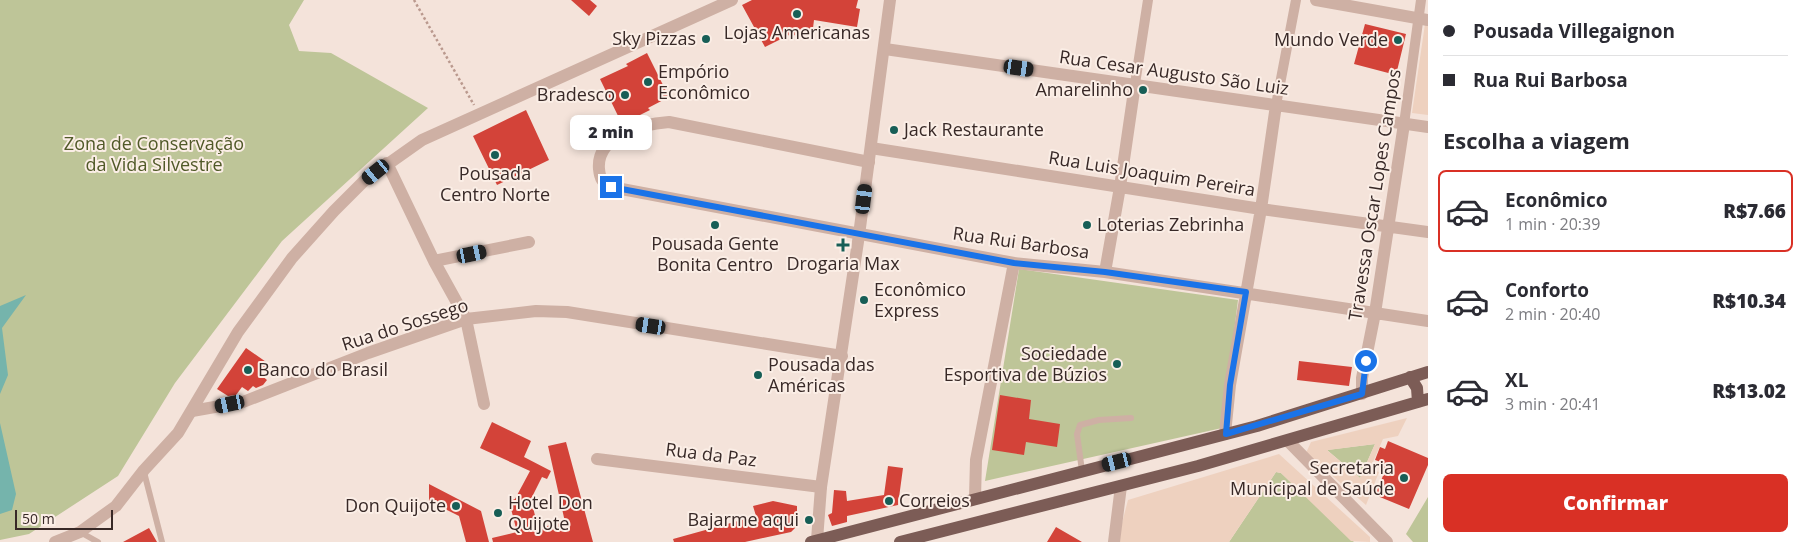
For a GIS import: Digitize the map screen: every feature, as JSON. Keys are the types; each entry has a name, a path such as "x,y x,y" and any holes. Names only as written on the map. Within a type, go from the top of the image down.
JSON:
{"main road":[{"path":"814,541 1226,434 1362,394 1428,372"},
{"path":"900,542 1288,441 1423,401 1410,377"},
{"path":"942,507 939,517 940,524 952,528"},
{"path":"916,515 925,517 931,522 928,534"}],"street":[{"path":"56,542 80,532 116,506 144,470 178,433 238,332 292,258 334,211 387,163 422,140 732,0"},
{"path":"814,541 859,235 890,0"},
{"path":"1105,272 1120,187 1148,0"},
{"path":"1226,434 1230,385 1261,209 1276,105 1296,0"},
{"path":"1316,0 1424,20"},
{"name":"Travessa Oscar Lopes Campos","path":"1362,394 1362,378 1375,313 1404,124 1424,20 1420,0"},
{"name":"Rua Cesar Augusto São Luiz","path":"885,49 1428,127"},
{"name":"Rua Rui Barbosa","path":"869,162 669,122 651,124 635,129 610,142 602,149 598,164 600,178 603,183 611,187 859,235 1014,263 1105,272 1428,321"},
{"name":"Rua Luis Joaquim Pereira","path":"871,148 1261,209 1428,232"},
{"path":"387,163 434,261 466,319 484,404"},
{"path":"434,261 529,242"},
{"path":"975,498 976,460 1014,263"},
{"name":"Rua do Sossego","path":"192,411 251,399 368,353 466,319 536,311 567,312 842,356"},
{"path":"1288,441 1384,541"},
{"name":"Rua da Paz","path":"597,459 821,487"},
{"path":"1114,542 1121,486"}],"lane":[{"path":"1082,471 1077,434 1080,425 1099,420 1131,418"},
{"path":"144,470 162,542"},
{"path":"80,532 98,542"}],"path":[{"path":"414,0 479,115"}],"green space":[{"name":"Zona de Conservação da Vida Silvestre","path":"0,0 304,0 289,25 299,51 331,53 428,108 282,241 175,383 118,476 29,534 0,540"},
{"name":"Sociedade Esportiva de Búzios","path":"1019,269 1238,300 1222,428 985,481"},
{"path":"1375,444 1360,478 1327,450"},
{"path":"1276,472 1281,473 1354,542 1229,542"},
{"path":"1428,497 1428,542 1413,542 1406,534"}],"shaded area":[{"path":"1425,24 1428,25 1428,115 1412,113"},
{"path":"1407,418 1398,436 1383,439 1370,469 1379,472 1366,505 1306,453 1311,442","holes":["1375,444 1360,478 1328,451 1328,450"]},
{"path":"1279,454 1370,537 1370,542 1351,541 1281,473 1276,472 1229,542 1117,542 1128,500"}],"water":[{"path":"26,295 2,328 8,375 0,394 0,306"},
{"path":"0,423 16,494 12,510 0,514"}],"building":[{"path":"571,0 590,0 597,6 589,16"},
{"path":"752,0 858,0 856,8 860,9 857,27 814,20 813,28 790,37 789,35 765,47 742,5"},
{"path":"1365,24 1406,34 1396,75 1354,64"},
{"path":"647,53 669,97 648,108 650,110 622,124 600,79 628,66 626,64"},
{"path":"526,110 549,160 497,185 473,136"},
{"name":"Banco do Brasil","path":"246,348 269,364 261,375 267,380 263,385 256,388 253,386 248,391 242,387 236,395 228,396 217,389"},
{"path":"1299,361 1352,367 1349,386 1297,380"},
{"path":"1000,395 1031,400 1029,419 1060,424 1057,447 1026,442 1024,455 992,450"},
{"path":"492,422 531,441 524,457 551,471 547,479 542,477 531,499 538,528 565,522 548,446 566,442 593,542 493,542 492,538 517,532 509,501 515,499 530,471 480,448"},
{"name":"Secretaria Municipal de Saúde","path":"1388,441 1428,458 1428,465 1409,509 1375,495 1385,471 1379,468 1381,462 1375,460 1380,447 1385,449"},
{"path":"888,466 903,468 898,505 847,516 847,522 832,526 828,515 832,513 834,490 846,491 847,501 884,495"},
{"path":"429,484 481,511 489,542 466,542 459,516 429,501"},
{"path":"773,501 797,506 797,526 791,532 745,542 674,542 673,539 756,516 753,506"},
{"path":"1056,527 1082,542 1047,542"},
{"path":"149,528 157,542 123,542"}],"place":[{"name":"Lojas Americanas","path":"797,14"},
{"name":"Sky Pizzas","path":"706,39"},
{"name":"Mundo Verde","path":"1398,40"},
{"name":"Empório Econômico","path":"648,82"},
{"name":"Amarelinho","path":"1143,90"},
{"name":"Bradesco","path":"625,95"},
{"name":"Jack Restaurante","path":"894,130"},
{"name":"Pousada Centro Norte","path":"495,155"},
{"name":"Pousada Gente Bonita Centro","path":"715,225"},
{"name":"Loterias Zebrinha","path":"1087,225"},
{"name":"Drogaria Max","path":"843,245"},
{"name":"Econômico Express","path":"864,300"},
{"name":"Sociedade Esportiva de Búzios","path":"1117,364"},
{"name":"Banco do Brasil","path":"248,370"},
{"name":"Pousada das Américas","path":"758,375"},
{"name":"Secretaria Municipal de Saúde","path":"1404,478"},
{"name":"Correios","path":"889,501"},
{"name":"Don Quijote","path":"456,506"},
{"name":"Hotel Don Quijote","path":"498,513"},
{"name":"Bajarme aqui","path":"809,520"}],"route":[{"path":"611,187 1014,263 1105,272 1246,292 1230,385 1226,434 1362,394 1362,378 1366,361"}]}
